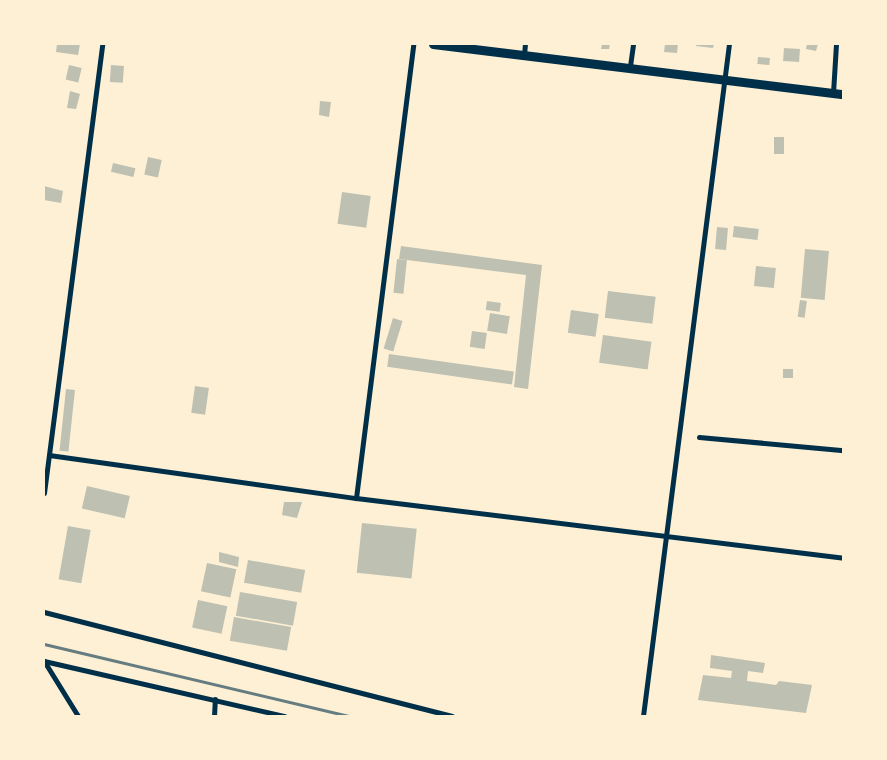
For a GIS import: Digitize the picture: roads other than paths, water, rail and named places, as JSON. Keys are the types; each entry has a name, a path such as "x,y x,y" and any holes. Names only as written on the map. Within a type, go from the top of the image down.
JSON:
{"main road":[{"path":"433,44 630,66 843,94"}],"street":[{"path":"44,493 102,44"},
{"path":"356,498 413,44"},
{"path":"524,55 525,44"},
{"path":"630,66 633,44"},
{"path":"643,716 668,536 728,44"},
{"path":"833,93 836,44"},
{"path":"699,437 843,450"},
{"path":"49,455 356,498 843,558"},
{"path":"44,612 452,716"},
{"path":"44,661 285,716"},
{"path":"44,661 78,716"},
{"path":"214,716 215,699"}],"railway":[{"path":"44,644 349,716"}]}
